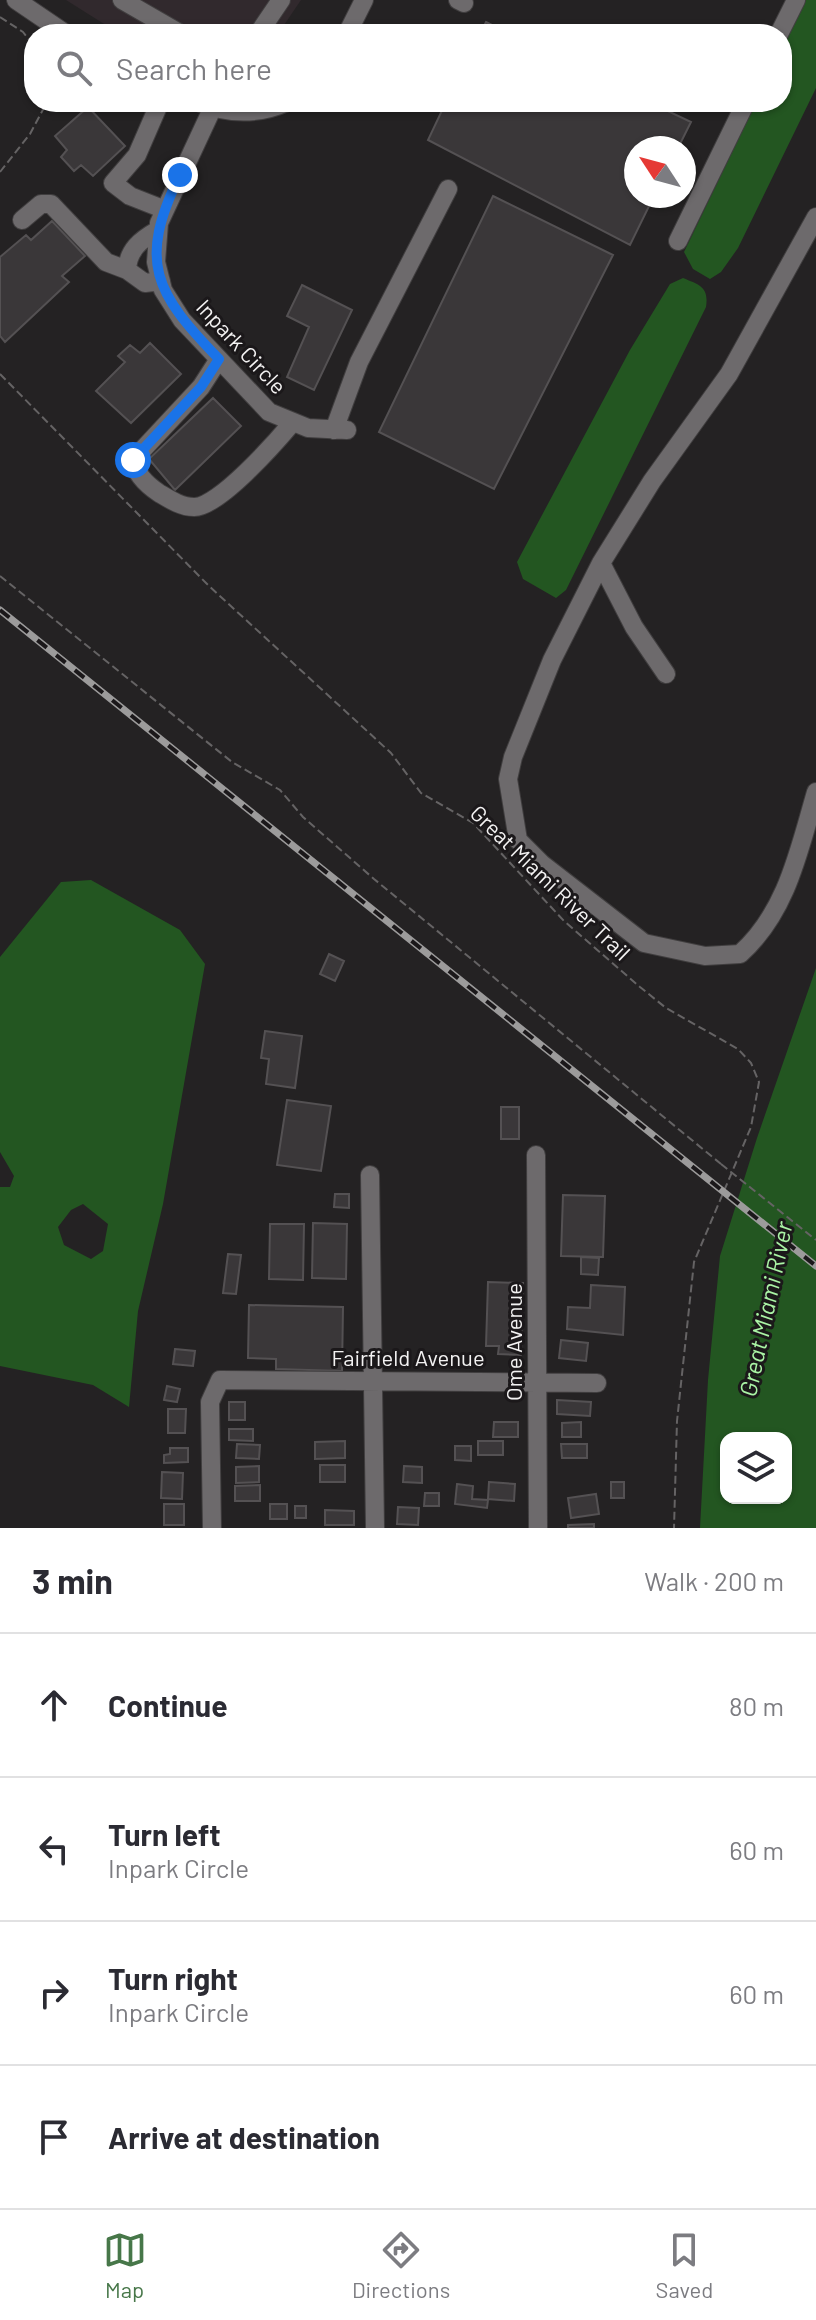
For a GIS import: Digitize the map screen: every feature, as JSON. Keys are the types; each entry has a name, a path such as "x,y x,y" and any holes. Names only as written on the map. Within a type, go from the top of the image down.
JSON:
{"street":[{"path":"16,0 51,24"},
{"path":"122,0 164,24"},
{"path":"265,24 281,0"},
{"path":"352,24 364,0"},
{"path":"784,24 796,0"},
{"path":"156,112 137,155 113,183 130,196 163,209"},
{"name":"Inpark Circle","path":"215,112 163,209 156,262 161,281 182,320 269,412 292,423 340,430 359,362 448,189"},
{"path":"678,241 741,112"},
{"path":"22,220 41,204 51,204 106,262 127,270 145,283 161,281"},
{"path":"816,217 729,374 652,481 601,563 552,660 513,757 508,779 510,807 518,840 531,854 644,943 705,956 740,954 753,943 781,902 816,792"},
{"path":"127,270 128,256 134,248 158,230"},
{"path":"219,359 201,387 133,460 135,471 150,487 172,502 194,507 209,503 274,444 292,423"},
{"path":"601,563 634,627 666,674"},
{"name":"Ome Avenue","path":"536,1155 538,1528"},
{"path":"370,1175 375,1528"},
{"name":"Fairfield Avenue","path":"212,1528 210,1402 220,1380 597,1383"}],"path":[{"path":"0,17 24,33"},
{"path":"0,172 30,134 42,112"},
{"name":"Great Miami River Trail","path":"0,374 209,586 391,753 421,793 473,823 564,921 640,987 666,1008 738,1049 751,1063 759,1082 751,1127 694,1262 677,1421 674,1528"},
{"path":"0,576 232,762 280,790 303,817 374,879 816,1240"}],"shaded area":[{"path":"66,0 301,0 285,24 104,24"}],"water":[{"path":"804,0 816,0 816,88 738,248 721,272 710,279 693,269 684,252 751,112 792,112 792,26"},
{"path":"683,278 705,291 706,307 566,590 556,598 523,579 517,562 630,350 670,284"},
{"path":"91,880 180,930 205,964 163,1204 138,1311 129,1407 93,1385 0,1366 0,1187 10,1187 14,1176 0,1152 0,957 61,882","holes":["83,1204 108,1224 103,1251 91,1259 64,1245 58,1227 71,1210"]},
{"name":"Great Miami River","path":"816,968 816,1528 700,1528 708,1380 720,1256"}],"building":[{"path":"82,112 93,112 125,146 93,176 81,165 74,171 61,157 67,150 55,136"},
{"path":"441,112 670,112 691,122 684,136 624,136 624,208 648,208 630,245 428,140"},
{"path":"493,196 613,255 494,489 379,432"},
{"path":"52,221 85,256 62,276 69,282 5,342 0,336 0,257 26,235 31,240"},
{"path":"302,285 352,310 314,390 287,377 309,327 287,316"},
{"path":"150,343 181,374 131,423 96,391 125,362 118,356 130,345 140,353"},
{"path":"213,398 241,426 175,490 149,459"},
{"path":"329,954 344,961 335,981 320,974"},
{"path":"265,1031 302,1036 295,1088 266,1084 269,1059 261,1058"},
{"path":"287,1100 331,1106 321,1171 277,1165"},
{"path":"501,1107 519,1107 519,1139 501,1139"},
{"path":"335,1194 349,1194 349,1208 334,1207"},
{"path":"563,1195 605,1196 603,1257 561,1256"},
{"path":"313,1223 347,1224 346,1279 312,1278"},
{"path":"270,1224 304,1224 303,1280 269,1279"},
{"path":"228,1254 241,1255 236,1294 223,1293"},
{"path":"581,1257 599,1258 598,1275 581,1274"},
{"path":"488,1282 523,1283 521,1355 498,1354 499,1346 486,1346"},
{"path":"591,1285 625,1287 623,1335 567,1329 568,1307 590,1308"},
{"path":"249,1305 343,1307 342,1371 276,1369 276,1359 248,1358"},
{"path":"561,1340 588,1343 586,1361 559,1358"},
{"path":"175,1349 195,1351 193,1366 173,1364"},
{"path":"167,1386 180,1389 177,1402 164,1400"},
{"path":"557,1400 591,1402 590,1416 557,1414"},
{"path":"229,1402 245,1402 245,1420 229,1420"},
{"path":"168,1409 186,1409 185,1433 168,1433"},
{"path":"494,1422 518,1422 518,1437 493,1437"},
{"path":"581,1422 581,1437 562,1437 562,1423"},
{"path":"229,1429 253,1429 253,1441 229,1440"},
{"path":"345,1441 345,1458 315,1459 315,1442"},
{"path":"478,1441 503,1441 503,1455 478,1455"},
{"path":"237,1444 260,1445 259,1459 236,1458"},
{"path":"561,1444 587,1444 587,1458 562,1458"},
{"path":"455,1446 471,1446 471,1461 455,1460"},
{"path":"170,1448 188,1448 188,1462 164,1463 164,1455 170,1454"},
{"path":"320,1465 345,1465 345,1482 320,1482"},
{"path":"259,1466 259,1482 236,1483 236,1467"},
{"path":"404,1466 422,1467 422,1483 403,1482"},
{"path":"162,1472 183,1473 182,1499 161,1498"},
{"path":"489,1482 515,1484 514,1501 488,1499"},
{"path":"611,1482 624,1482 624,1498 611,1498"},
{"path":"457,1484 473,1486 472,1499 488,1500 487,1508 455,1504"},
{"path":"260,1485 260,1501 235,1501 235,1486"},
{"path":"425,1493 439,1493 439,1506 424,1506"},
{"path":"596,1494 599,1514 571,1518 568,1498"},
{"path":"164,1504 184,1504 184,1525 164,1525"},
{"path":"270,1504 287,1504 287,1519 270,1519"},
{"path":"295,1506 306,1506 306,1518 295,1518"},
{"path":"398,1507 419,1508 418,1525 397,1524"},
{"path":"325,1510 354,1511 354,1525 325,1525"},
{"path":"594,1524 594,1528 568,1528 568,1525"}],"railway":[{"path":"0,610 816,1266"}],"route":[{"path":"133,460 201,387 219,359 182,320 163,290 159,277 156,262 159,223 180,175"}]}
